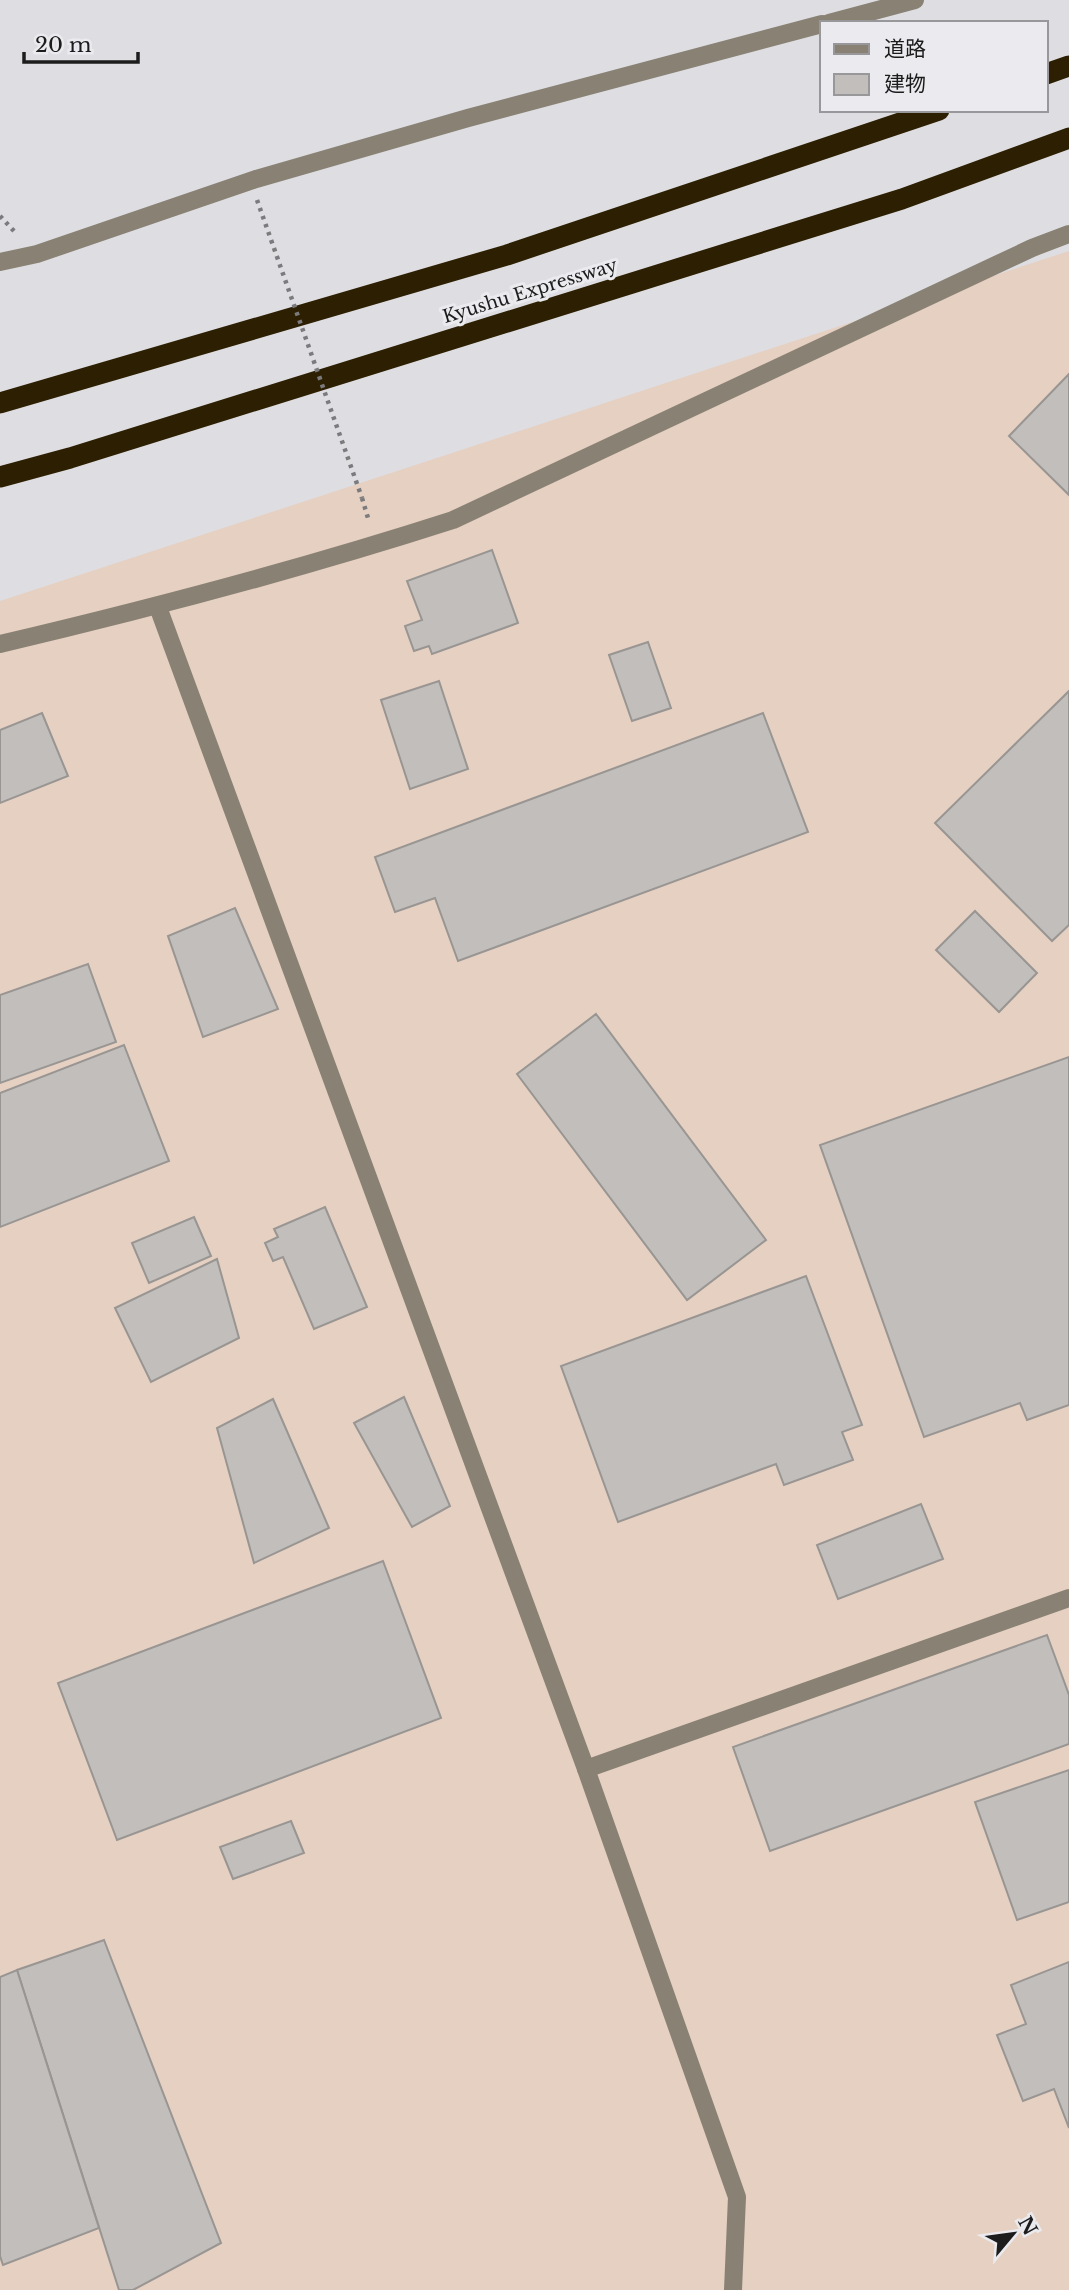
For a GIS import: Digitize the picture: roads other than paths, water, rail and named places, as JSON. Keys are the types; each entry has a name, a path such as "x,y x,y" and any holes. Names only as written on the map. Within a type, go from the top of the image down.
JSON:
{"highway":[{"path":"1048,73 1069,66"},
{"path":"0,403 507,255 933,112"},
{"name":"Kyushu Expressway","path":"0,477 70,458 902,199 1069,138"},
{"path":"902,199 1069,152"}],"street":[{"path":"836,21 915,0"},
{"path":"0,262 37,254 270,175 468,118 820,25"},
{"path":"0,644 158,607 376,545 453,520 1069,233"},
{"path":"158,607 586,1769 737,2197 733,2290"},
{"path":"586,1769 1069,1598"}]}
